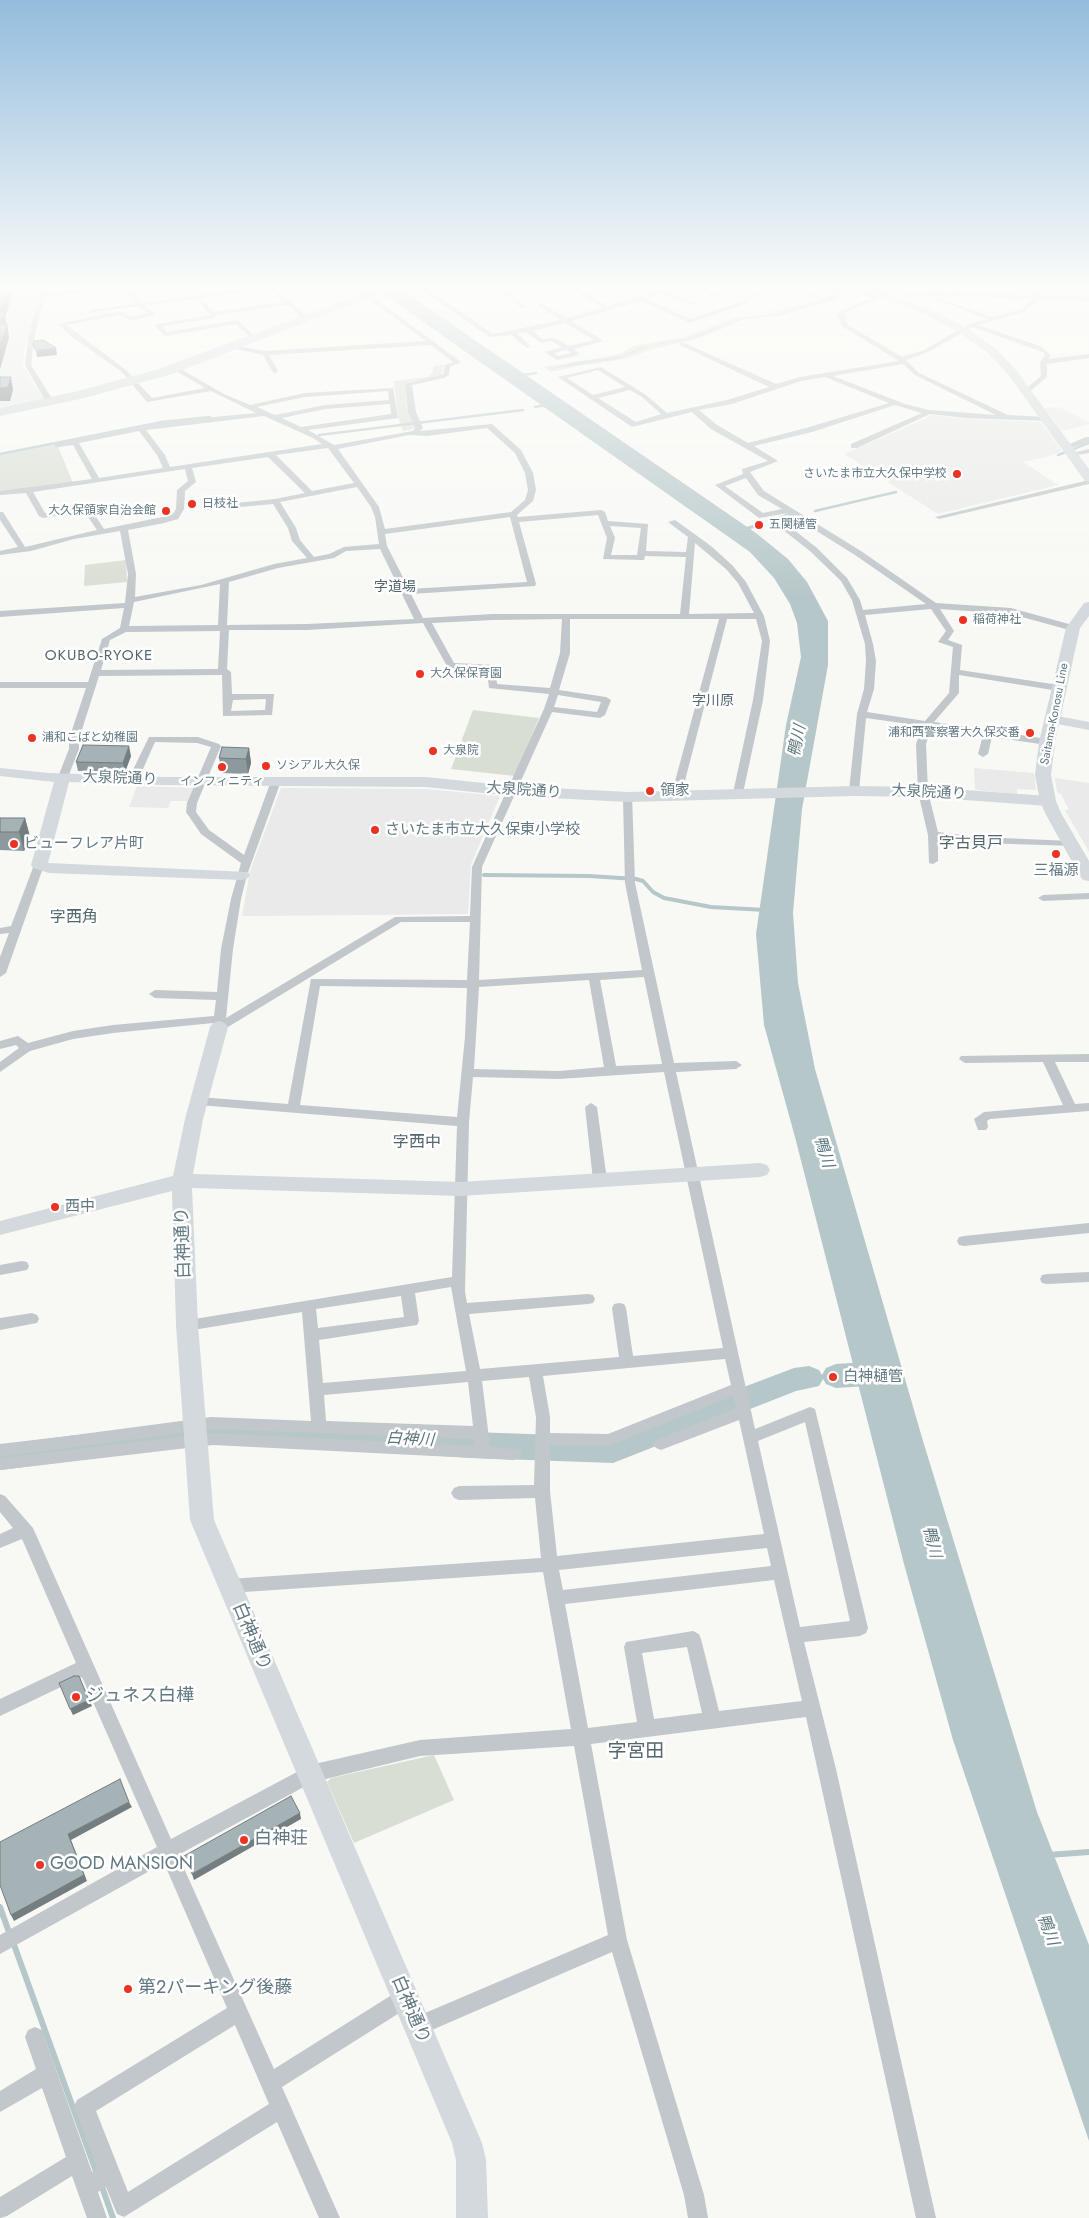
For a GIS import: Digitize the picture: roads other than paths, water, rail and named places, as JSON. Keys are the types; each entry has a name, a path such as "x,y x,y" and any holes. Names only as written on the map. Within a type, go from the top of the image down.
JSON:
{"highway":[{"path":"0,412 92,392"}],"main road":[{"path":"1026,392 1089,478"},
{"name":"Saitama-Konosu Line","path":"1089,606 1073,628 1058,688 1047,742 1043,775 1048,801 1089,876"}],"street":[{"path":"44,392 50,402"},
{"path":"143,393 152,392"},
{"path":"143,393 150,400 198,392"},
{"path":"217,392 249,408 325,441 332,447 375,507 379,517 383,546 406,592 451,666 492,667 492,686 544,690 553,693 606,700 600,715 549,709"},
{"path":"249,408 305,395 350,392"},
{"path":"299,429 395,416 391,392"},
{"path":"409,392 412,412 419,428 414,434"},
{"path":"583,392 635,425 666,415 694,410 760,392"},
{"path":"592,397 616,392"},
{"path":"637,392 666,415"},
{"path":"871,392 895,403 929,412 966,416 1046,419"},
{"path":"953,392 1006,417"},
{"path":"58,445 162,424 269,416 325,407 393,402"},
{"path":"746,446 809,430 895,403"},
{"path":"694,410 714,428 774,462 744,471 761,492 858,553 934,606 950,631 942,642 958,645 954,693 929,722 921,744 923,792 933,835 933,861"},
{"path":"854,446 929,412"},
{"path":"0,493 414,434 489,426 518,452 532,483 529,501 514,517"},
{"path":"141,428 161,455 168,470"},
{"path":"1069,450 1089,439"},
{"path":"75,442 97,480"},
{"path":"1069,450 1089,451"},
{"path":"271,455 309,493"},
{"path":"0,553 31,549 101,531 164,521 175,517 180,509 181,490 192,482 188,467"},
{"path":"748,475 719,485 762,516 791,512"},
{"path":"939,517 1089,482"},
{"path":"207,508 275,501 360,484"},
{"path":"28,490 43,516 86,508 101,531"},
{"path":"275,501 292,528 296,541 313,560"},
{"path":"381,532 514,517 601,512 611,538 606,557 641,558 645,526 606,524"},
{"path":"791,512 783,517 780,523 814,550 844,580 856,600 869,644 871,662 868,689 846,791"},
{"path":"406,592 532,584 514,517"},
{"path":"1,518 23,549"},
{"path":"672,522 729,567 751,597 760,616 766,641 765,660 744,793"},
{"path":"123,527 132,574 124,629"},
{"path":"684,615 692,536"},
{"path":"0,614 129,603 176,593 277,566 331,556 344,549 383,546"},
{"path":"642,553 690,555"},
{"path":"222,672 225,580"},
{"path":"860,613 934,606 974,607 1011,611 1073,628"},
{"path":"676,796 724,616"},
{"path":"0,973 39,865 63,777 74,749 74,739 106,639 124,629 306,627 423,620 566,617 760,616"},
{"path":"482,1444 474,1374 461,1309 458,1282 463,1122 472,984 476,868 549,709 565,654 566,617"},
{"path":"95,673 226,672 228,675 226,714 269,713 271,696 227,696"},
{"path":"955,672 1058,688"},
{"path":"0,685 91,685"},
{"path":"862,714 929,722 988,734 1047,742"},
{"path":"1052,719 1089,726"},
{"path":"984,754 988,734"},
{"path":"133,780 152,739 198,740 216,746 192,803 193,817 244,869"},
{"name":"大泉院通り","path":"0,772 133,780 426,782 512,791 628,797 846,791 923,792 1048,801"},
{"path":"219,1023 227,949 244,869 276,781"},
{"path":"628,797 630,883 691,1174 794,1635 827,1769 926,2218"},
{"path":"933,835 979,840 1071,844"},
{"path":"39,865 49,868 244,869"},
{"path":"1043,898 1089,896"},
{"path":"0,1068 26,1048 73,1035 113,1029 219,1023 400,919 474,919"},
{"path":"0,931 16,929"},
{"path":"293,1109 315,982 472,984 649,973"},
{"path":"594,977 611,1070"},
{"path":"155,994 223,996"},
{"name":"白神通り","path":"219,1023 199,1101 182,1181 187,1325 202,1520 467,2143 471,2160 472,2218"},
{"path":"0,1045 18,1040 26,1048"},
{"path":"1046,1058 1070,1108"},
{"path":"965,1059 1089,1058"},
{"path":"467,1073 559,1075 611,1070 736,1065"},
{"path":"199,1101 463,1122"},
{"path":"590,1107 600,1180"},
{"path":"982,1127 980,1119 988,1115 1089,1107"},
{"path":"0,1228 182,1181 461,1189 760,1170"},
{"path":"964,1241 1089,1228"},
{"path":"0,1270 22,1266"},
{"path":"1047,1279 1089,1277"},
{"path":"187,1325 458,1282"},
{"path":"311,1335 412,1321 407,1290"},
{"path":"461,1309 588,1299"},
{"path":"309,1306 319,1428"},
{"path":"619,1308 626,1362"},
{"path":"0,1324 32,1319"},
{"path":"316,1390 474,1374 730,1353"},
{"path":"536,1370 543,1417 542,1491 550,1564 618,1940 694,2195 698,2218"},
{"path":"662,1444 741,1401"},
{"path":"543,1445 609,1440 741,1401"},
{"path":"749,1438 810,1413 860,1628 794,1635"},
{"path":"0,1464 195,1433 211,1423 319,1428 482,1444 514,1454"},
{"path":"0,1451 195,1433 214,1439 482,1444"},
{"path":"459,1493 542,1491"},
{"path":"0,1501 25,1530 330,2218"},
{"path":"0,1542 25,1530"},
{"path":"229,1586 550,1564 773,1540"},
{"path":"557,1598 780,1572"},
{"path":"647,1728 632,1647 693,1639 712,1720"},
{"path":"0,1708 86,1667"},
{"path":"0,1945 167,1851 310,1774 420,1748 580,1737 811,1708"},
{"path":"418,2026 618,1940"},
{"path":"270,2083 405,1998"},
{"path":"238,2012 84,2106 124,2206 281,2108"},
{"path":"35,2037 98,2218"},
{"path":"0,2102 48,2073"},
{"path":"0,2209 78,2160"},
{"path":"87,2187 110,2172"}],"water":[{"name":"鴨川","path":"522,392 550,392 756,533 788,559 807,582 828,621 828,665 802,809 793,913 798,983 815,1069 923,1441 1037,1812 1089,1945 1089,2141 953,1740 904,1564 795,1137 764,1025 756,934 786,725 801,657 797,623 790,604 774,578 750,552"}],"waterway":[{"path":"535,407 546,405"},
{"path":"319,435 523,410"},
{"path":"0,454 162,422 210,417"},
{"path":"1058,455 1089,443"},
{"path":"815,511 896,492"},
{"path":"745,529 758,525"},
{"path":"484,875 589,876 636,879 643,881 653,892 664,898 711,907 765,910"},
{"name":"白神川","path":"836,1376 882,1373"},
{"name":"白神川","path":"0,1457 223,1430 473,1445 613,1450 794,1380 809,1378"},
{"path":"1048,1855 1089,1852"},
{"path":"0,1907 10,1935"},
{"path":"13,1942 97,2174"},
{"path":"101,2184 113,2218"}],"place":[{"name":"さいたま市立大久保中学校","path":"957,474"},
{"name":"日枝社","path":"192,504"},
{"name":"大久保領家自治会館","path":"166,511"},
{"name":"五関樋管","path":"759,525"},
{"name":"稲荷神社","path":"963,620"},
{"name":"大久保保育園","path":"420,674"},
{"name":"浦和西警察署大久保交番","path":"1030,733"},
{"name":"浦和こばと幼稚園","path":"32,738"},
{"name":"大泉院","path":"433,751"},
{"name":"ソシアル大久保","path":"266,766"},
{"name":"インフィニティ","path":"222,767"},
{"name":"領家","path":"650,791"},
{"name":"さいたま市立大久保東小学校","path":"375,830"},
{"name":"ビューフレア片町","path":"14,844"},
{"name":"三福源","path":"1056,854"},
{"name":"西中","path":"55,1207"},
{"name":"白神樋管","path":"833,1377"},
{"name":"ジュネス白樺","path":"76,1697"},
{"name":"白神荘","path":"244,1840"},
{"name":"GOOD MANSION","path":"40,1865"},
{"name":"第2パーキング後藤","path":"128,1989"}],"district":[{"name":"字道場","path":"395,588"},
{"name":"OKUBO-RYOKE","path":"99,656"},
{"name":"字川原","path":"713,702"},
{"name":"字古貝戸","path":"971,844"},
{"name":"字西角","path":"74,918"},
{"name":"字西中","path":"417,1143"},
{"name":"字宮田","path":"636,1752"}]}
